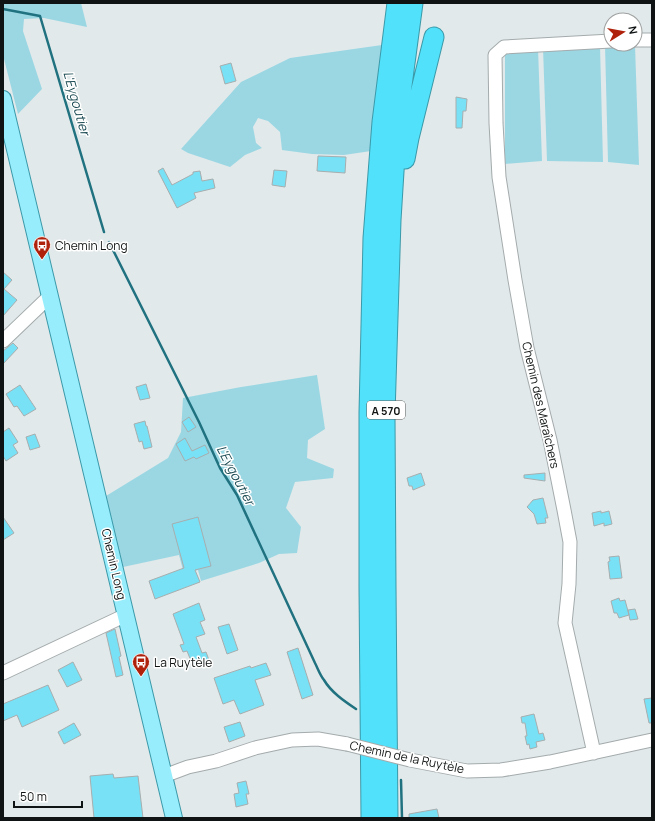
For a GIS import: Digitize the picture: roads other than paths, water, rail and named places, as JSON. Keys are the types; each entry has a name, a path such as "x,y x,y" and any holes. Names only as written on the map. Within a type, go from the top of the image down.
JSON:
{"highway":[{"name":"A 570","path":"371,818 369,445 373,238 382,122 397,3"},
{"name":"A 570","path":"388,818 386,438 388,305 391,220 397,123 413,3"},
{"path":"388,305 401,188 409,138 434,37"}],"main road":[{"name":"Chemin Long","path":"3,99 174,818"}],"street":[{"name":"Chemin des Maraîchers","path":"594,753 565,623 570,584 570,542 550,440 527,348 514,280 499,177 496,123 495,55 504,47 603,41"},
{"path":"3,341 50,296"},
{"path":"3,673 126,616"},
{"name":"Chemin de la Ruytèle","path":"164,776 188,767 216,761 255,748 292,740 318,738 410,760 467,771 501,770 550,762 652,740"}],"waterway":[{"name":"L'Eygoutier","path":"3,9 40,16 104,232"},
{"name":"L'Eygoutier","path":"109,242 199,422 220,468 237,495 320,674 334,692 356,709"},
{"name":"L'Eygoutier","path":"401,780 402,818"}],"place":[{"name":"Chemin Long","path":"42,260"},
{"name":"La Ruytèle","path":"141,677"}]}
